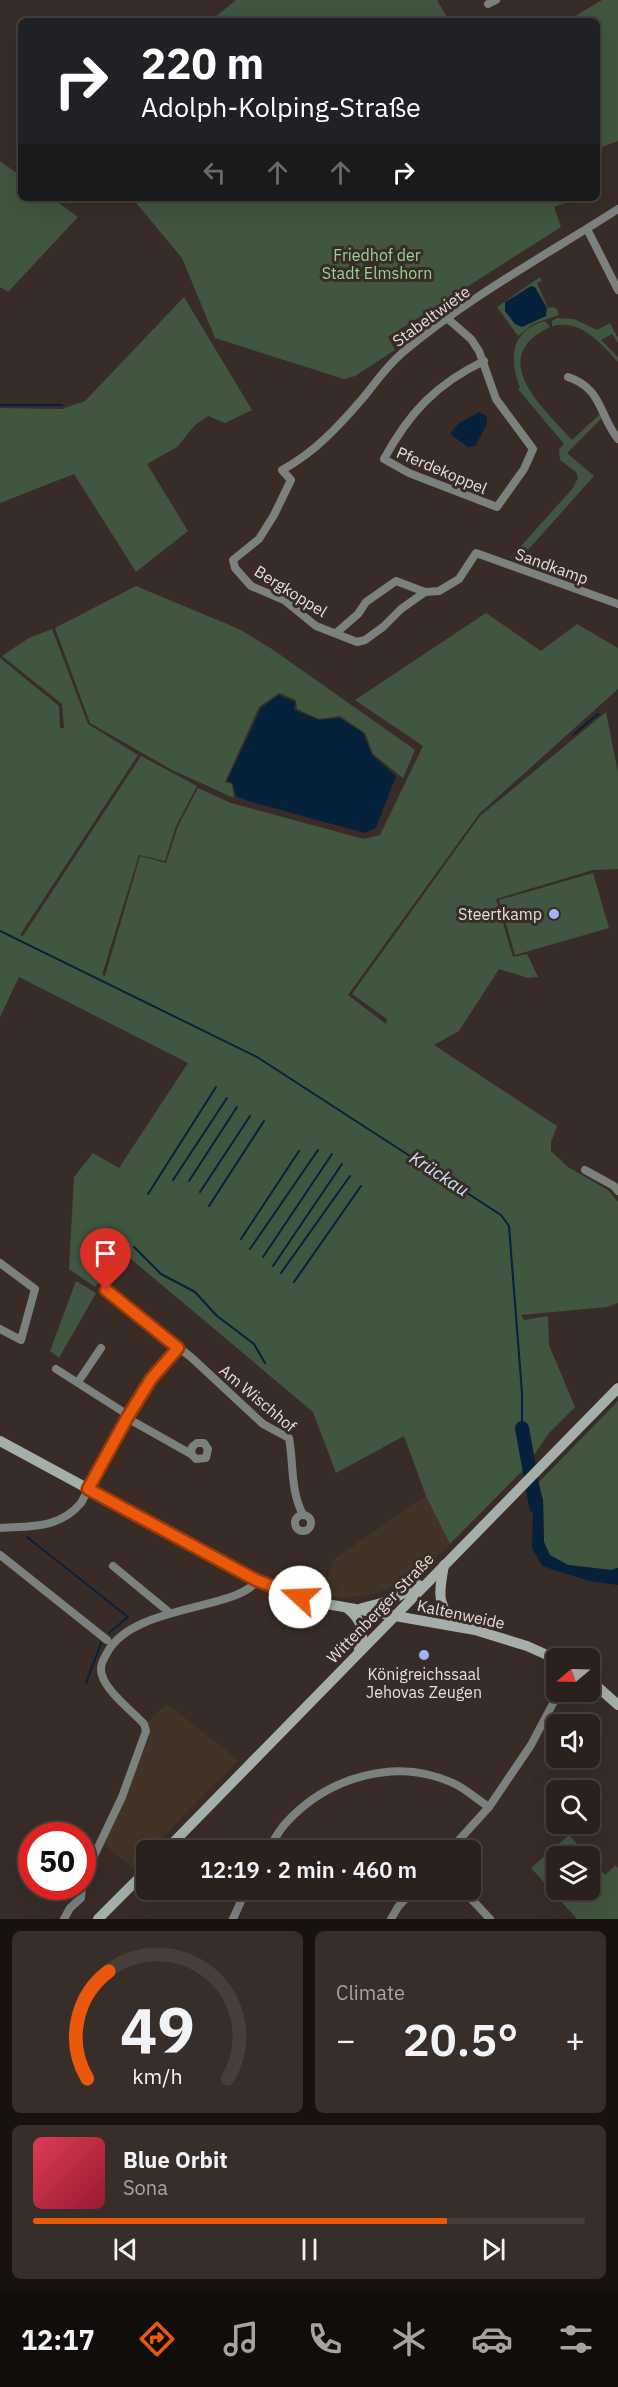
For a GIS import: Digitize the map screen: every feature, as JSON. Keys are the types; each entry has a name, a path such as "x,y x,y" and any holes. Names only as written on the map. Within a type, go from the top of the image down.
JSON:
{"main road":[{"name":"Wittenberger Straße","path":"176,1840 618,1388"},
{"name":"Kaltenweide","path":"0,1441 256,1580 300,1597 346,1608 462,1627 503,1637 546,1655"},
{"path":"444,1564 439,1591 441,1602 446,1614 462,1627"},
{"path":"359,1609 388,1600 429,1580"},
{"path":"346,1608 353,1613 363,1629 357,1654"},
{"path":"600,1689 618,1705"},
{"path":"98,1919 136,1881"}],"street":[{"path":"488,4 496,0"},
{"name":"Stabeltwiete","path":"291,480 282,470 322,443 387,366 417,341 618,209"},
{"path":"587,229 618,290"},
{"name":"Pferdekoppel","path":"448,319 471,339 484,362 500,405 533,449 524,469 497,507 409,473 384,459 398,433 416,410 442,384 484,362"},
{"path":"568,377 580,381 590,390 618,439"},
{"name":"Bergkoppel","path":"291,480 259,539 233,560 235,567 251,586 284,600 316,626 357,642 365,640 425,592"},
{"name":"Bergkoppel","path":"336,633 358,614 366,602 396,581 425,592 438,591 459,579 476,553"},
{"name":"Sandkamp","path":"476,553 618,604"},
{"path":"585,1170 614,1186 618,1191"},
{"path":"0,1263 35,1289 21,1340 0,1329"},
{"name":"Am Wischhof","path":"106,1290 192,1358 262,1424 289,1438 293,1459 292,1488 303,1515"},
{"path":"78,1382 101,1348"},
{"path":"0,1528 48,1526 73,1513 151,1379 178,1348"},
{"path":"56,1369 125,1413 127,1418 191,1454"},
{"path":"0,1555 107,1640"},
{"path":"113,1566 170,1613"},
{"path":"96,1852 122,1797 146,1731 144,1724 106,1684 101,1669 112,1644 123,1635 170,1613 245,1592 256,1580"},
{"path":"459,1840 489,1807 531,1745 554,1702"},
{"path":"275,1840 285,1825 310,1802 329,1789 372,1773 405,1770 432,1776 456,1784 489,1807"},
{"path":"64,1919 70,1908 79,1900"},
{"path":"233,1919 242,1900"},
{"path":"391,1919 404,1900"},
{"path":"472,1900 490,1919"}],"shaded area":[{"path":"426,1496 450,1544 422,1571 403,1583 374,1594 346,1598 322,1596 334,1559"},
{"path":"167,1704 238,1760 159,1840 136,1840 136,1864 132,1868 104,1844 149,1739 147,1723"}],"green space":[{"path":"236,0 437,0 447,18 214,18"},
{"path":"602,0 618,0 618,141 600,148 600,18 572,18"},
{"path":"0,161 18,174 18,201 56,201 78,217 8,292 0,287"},
{"name":"Friedhof der Stadt Elmshorn","path":"134,201 571,201 554,207 561,227 388,337 395,350 355,376 344,379 215,338 182,258"},
{"path":"540,277 542,281 537,283 548,308 557,309 559,315 533,324 518,336 497,307"},
{"path":"184,297 252,410 225,423 208,416 195,425 177,447 147,464 188,531 136,572 74,474 0,503 0,408 62,409 85,401"},
{"path":"557,318 574,319 597,330 610,323 618,338 618,343 612,334 601,340 618,357 618,362 597,340 581,329 563,325 552,326 552,321"},
{"path":"545,321 550,327 531,339 522,353 521,368 526,383 535,398 572,440 601,413 603,417 567,453 594,476 519,560 511,557 573,488 578,478 576,472 560,460 559,449 564,444 518,389 520,388 514,367 515,347 525,332"},
{"path":"136,586 239,629 272,649 415,750 403,778 373,754 365,733 340,716 319,719 297,709 296,700 279,693 259,707 225,782 232,784 234,798 172,770 90,723 55,628"},
{"path":"486,613 541,651 577,624 618,648 618,689 479,814 348,995 386,1024 387,1019 352,994 480,816 606,712 618,773 618,869 593,870 496,899 513,957 527,954 538,977 528,978 499,969 459,1031 434,1045 557,1126 551,1142 551,1151 568,1167 608,1190 618,1202 618,1303 607,1307 521,1315 524,1320 548,1316 549,1345 575,1407 549,1433 525,1468 450,1544 426,1496 404,1436 336,1473 313,1412 125,1254 95,1287 69,1269 74,1177 93,1153 119,1168 188,1063 19,977 0,1017 0,658 59,706 60,728 64,728 62,704 2,656 29,638 52,629 88,724 138,755 20,935 23,936 141,756 197,786 176,826 165,861 139,855 102,975 105,976 140,856 166,863 178,826 198,788 231,803 364,839 380,835 423,746 355,700"},
{"name":"Steertkamp","path":"593,873 609,928 515,955 499,900"},
{"path":"76,1281 96,1293 59,1358 50,1351"},
{"path":"618,1401 618,1568 611,1570 568,1565 550,1555 544,1543 543,1500 538,1483"},
{"path":"569,1835 579,1846 556,1846"},
{"path":"546,1855 546,1885 531,1868"},
{"path":"616,1865 618,1868 618,1919 577,1919 560,1900 600,1900 600,1869 605,1875"}],"water":[{"path":"531,286 535,287 547,308 546,316 522,327 515,324 505,311 505,302"},
{"path":"479,412 487,416 486,426 475,446 468,447 450,434 459,423"},
{"path":"279,695 295,702 294,710 319,720 340,718 363,733 372,755 396,776 376,828 365,833 236,796 233,783 227,781 261,708"},
{"path":"538,1483 543,1500 544,1542 550,1555 568,1565 611,1570 618,1568 618,1585 589,1581 542,1566 532,1548 533,1513 528,1495"}],"waterway":[{"path":"0,405 62,405"},
{"path":"573,735 598,714"},
{"name":"Krückau","path":"0,931 257,1057 501,1215 509,1226 522,1393 522,1428"},
{"path":"148,1194 216,1087"},
{"path":"173,1180 227,1098"},
{"path":"189,1181 237,1107"},
{"path":"200,1192 250,1116"},
{"path":"209,1206 264,1121"},
{"path":"250,1249 318,1150"},
{"path":"241,1239 299,1151"},
{"path":"263,1257 332,1154"},
{"path":"273,1266 342,1164"},
{"path":"281,1273 350,1176"},
{"path":"294,1282 361,1186"},
{"path":"134,1247 161,1274 195,1292 217,1316 254,1344 265,1363"},
{"name":"Krückau","path":"522,1428 536,1506"},
{"path":"27,1537 128,1617 109,1633"},
{"path":"86,1683 101,1643"}],"place":[{"name":"Steertkamp","path":"554,914"},
{"name":"Königreichssaal Jehovas Zeugen","path":"424,1655"}],"route":[{"path":"106,1290 178,1348 151,1379 88,1489 256,1580 300,1597"}]}
